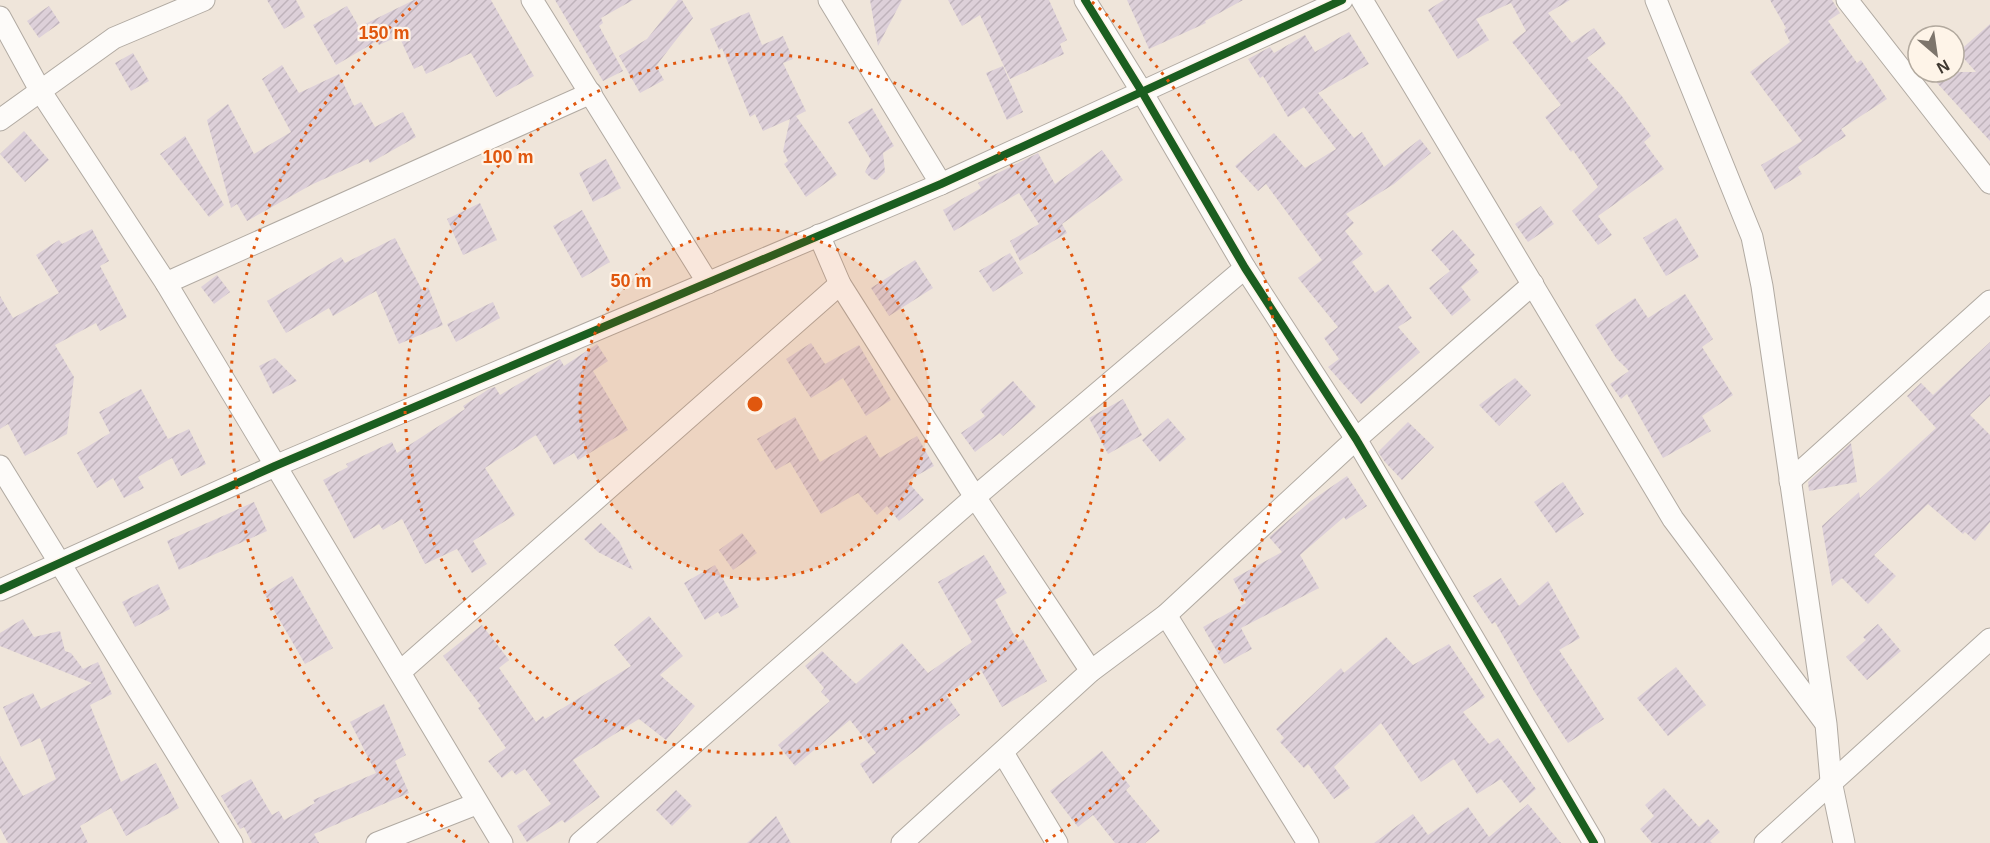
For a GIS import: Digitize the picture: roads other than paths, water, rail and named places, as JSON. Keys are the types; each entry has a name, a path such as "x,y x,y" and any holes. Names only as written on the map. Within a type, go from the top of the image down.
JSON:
{"street":[{"path":"0,120 114,38 204,0"},
{"path":"532,0 708,282"},
{"path":"829,0 941,184"},
{"path":"1084,0 1142,92 1245,268 1356,439 1594,843"},
{"path":"0,590 275,466 941,184 1342,0"},
{"path":"1362,0 1674,519 1826,724"},
{"path":"1656,0 1752,237 1762,286 1791,481 1826,724 1831,782 1844,843"},
{"path":"1847,0 1990,183"},
{"path":"0,16 41,92 166,283 400,672 476,804 502,843"},
{"path":"166,283 591,93"},
{"path":"819,235 840,284 975,497 1091,671"},
{"path":"580,843 975,497 1245,268"},
{"path":"400,672 840,284"},
{"path":"902,843 1091,671 1166,615 1356,439 1533,284"},
{"path":"1791,481 1990,301"},
{"path":"0,466 232,843"},
{"path":"1166,615 1308,843"},
{"path":"1765,843 1990,639"},
{"path":"1003,753 1057,843"},
{"path":"377,843 476,804"}]}
